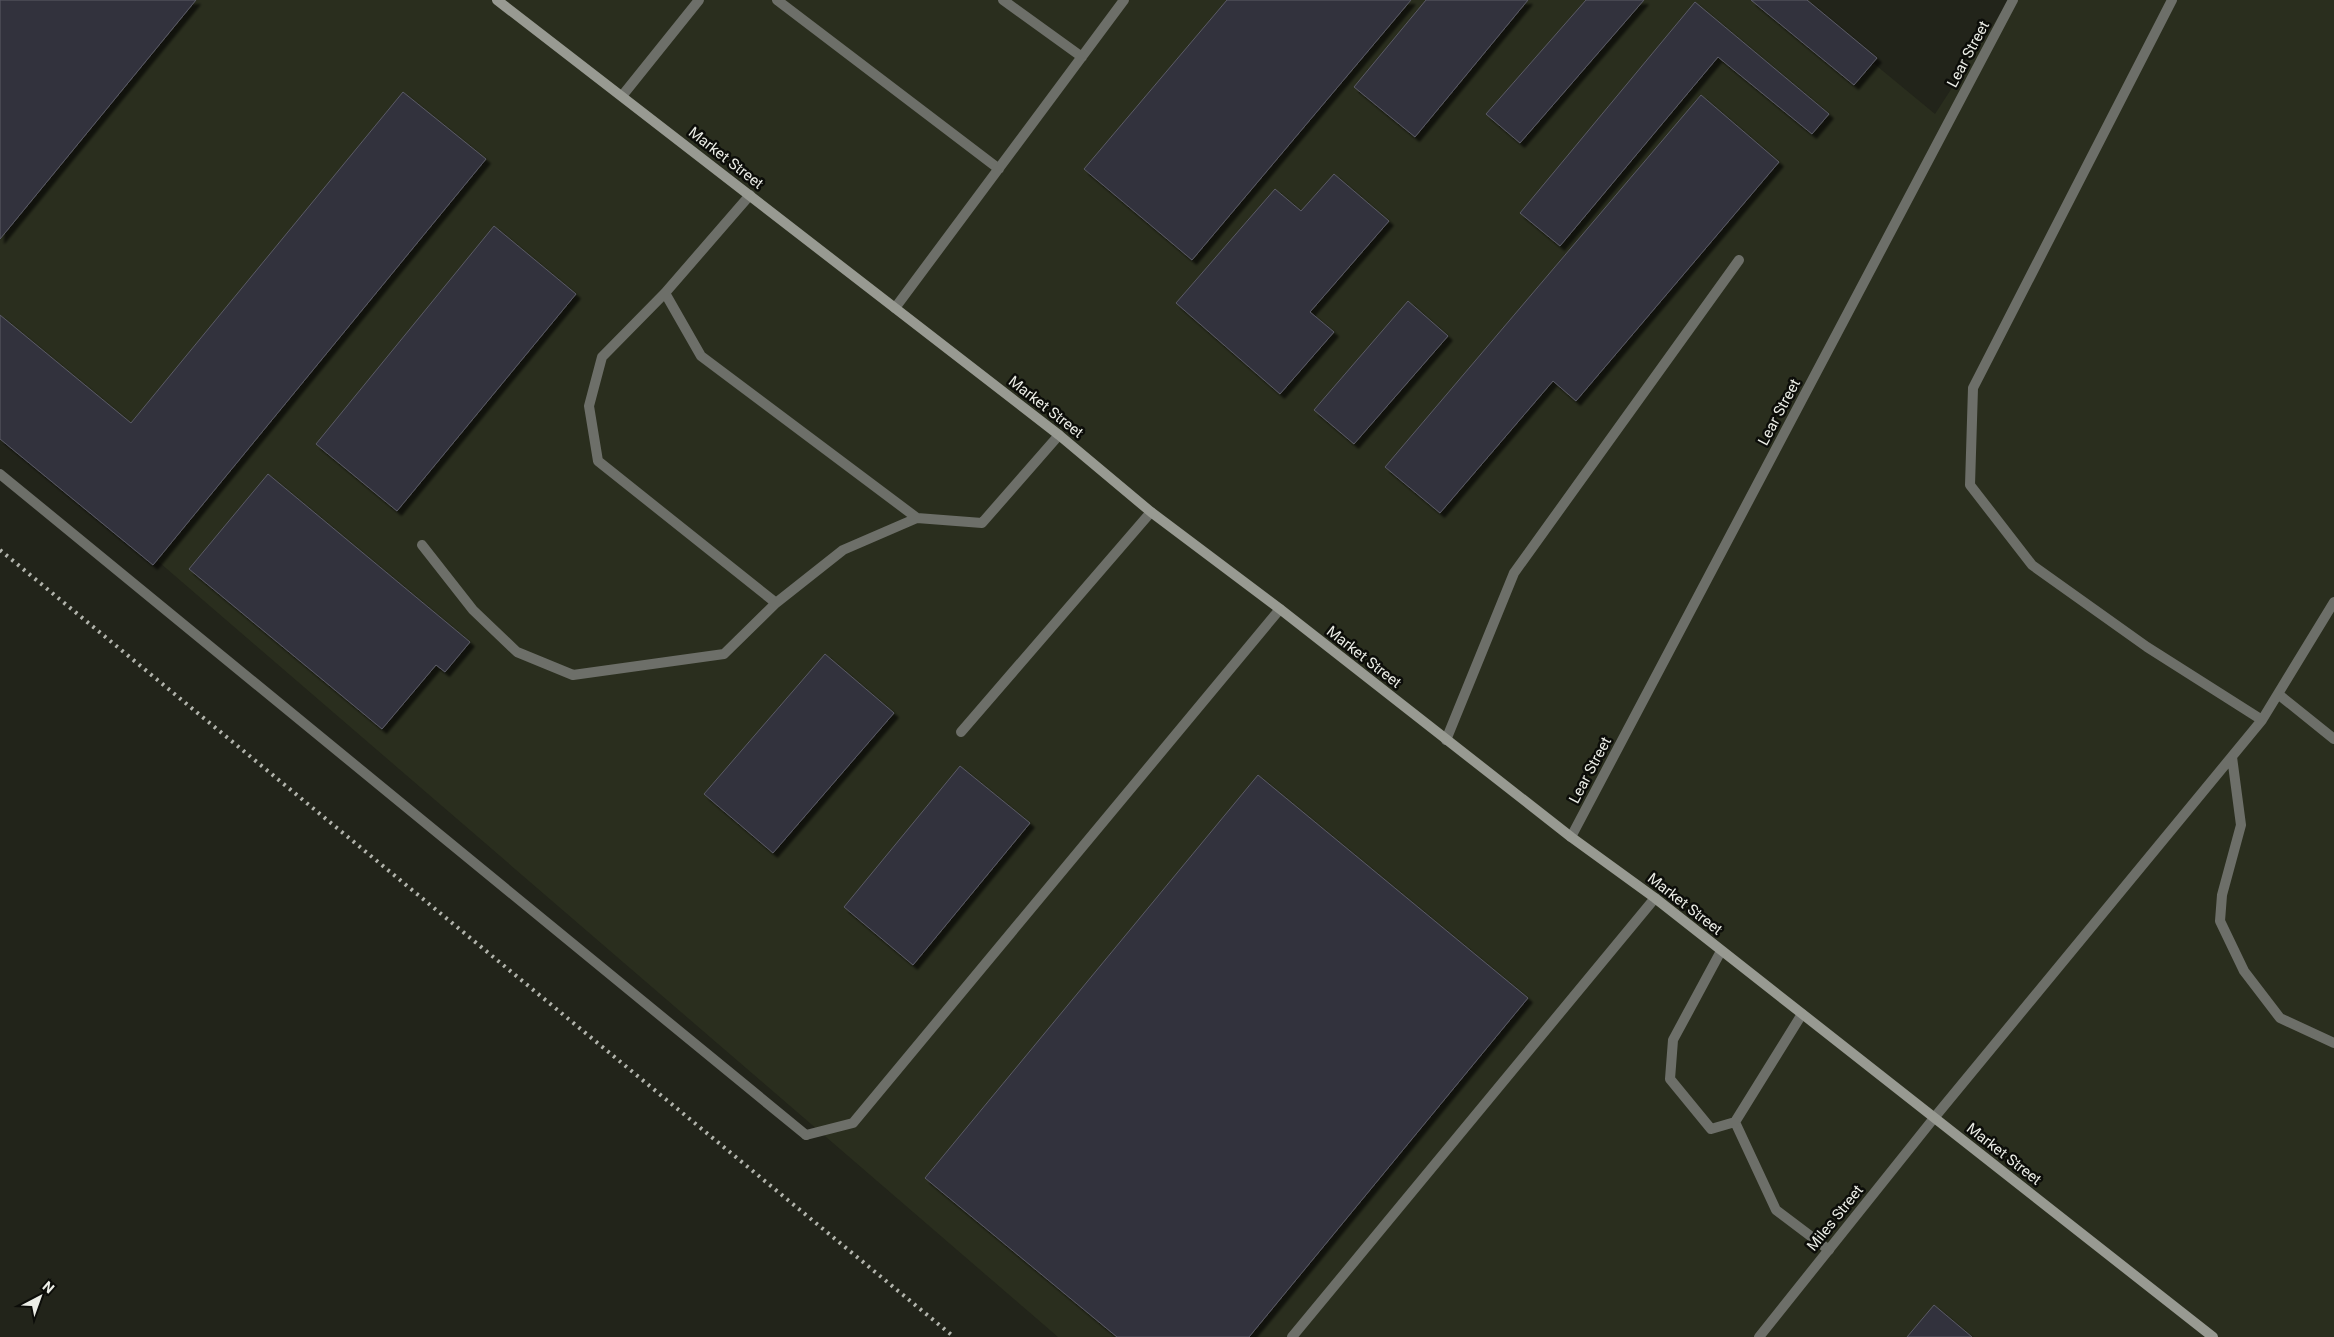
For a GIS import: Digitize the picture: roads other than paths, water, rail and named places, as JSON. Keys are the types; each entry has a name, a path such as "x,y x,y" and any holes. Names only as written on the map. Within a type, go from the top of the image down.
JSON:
{"main road":[{"name":"Market Street","path":"497,0 1059,435 1151,512 1280,609 1571,837 1654,898 2212,1337"}],"street":[{"path":"622,96 699,0"},
{"path":"777,0 999,169"},
{"path":"1003,0 1082,57"},
{"path":"896,308 1124,0"},
{"name":"Lear Street","path":"1571,837 2013,0"},
{"path":"2172,0 1974,388 1970,485 2032,566 2147,647 2262,720"},
{"path":"750,195 664,294 602,357 589,406 598,461 776,603"},
{"path":"1446,740 1514,573 1739,260"},
{"path":"664,294 700,356 917,518"},
{"path":"422,545 473,610 517,652 572,675 724,654 776,603 843,550 917,518 982,523 1059,435"},
{"path":"0,474 806,1135 853,1123 1280,609"},
{"path":"961,732 1151,512"},
{"name":"Miles Street","path":"1759,1337 1934,1118 2262,720 2334,602"},
{"path":"2278,694 2334,739"},
{"path":"2232,757 2241,825 2222,895 2220,921 2244,971 2280,1018 2334,1043"},
{"path":"1292,1337 1654,898"},
{"path":"1721,951 1673,1040 1670,1078 1711,1129 1735,1122 1802,1014"},
{"path":"1735,1122 1776,1210 1829,1250"}],"railway":[{"path":"0,550 954,1337"}]}
